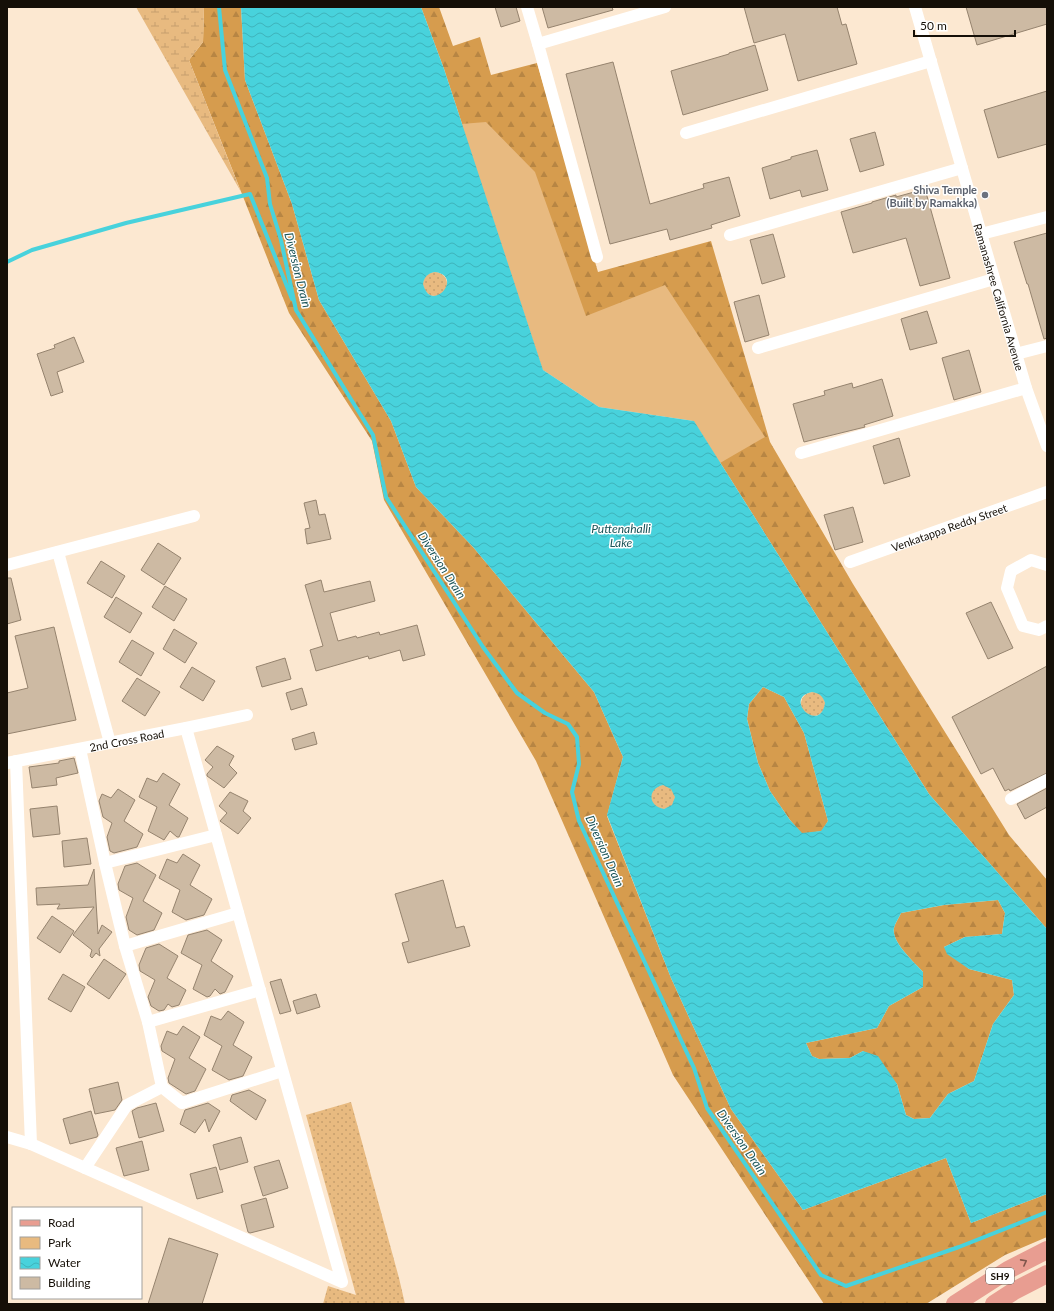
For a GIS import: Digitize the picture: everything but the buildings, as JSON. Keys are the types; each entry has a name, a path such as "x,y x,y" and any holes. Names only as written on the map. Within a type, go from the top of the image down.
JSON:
{"main road":[{"name":"SH9","path":"955,1304 1008,1270 1047,1250"},
{"name":"SH9","path":"994,1304 1014,1291 1047,1274"}],"street":[{"path":"527,7 597,257"},
{"path":"538,44 665,7"},
{"name":"Ramanashree California Avenue","path":"916,7 1026,388 1047,446"},
{"path":"686,133 931,61"},
{"path":"730,235 962,168"},
{"path":"981,234 1047,217"},
{"path":"758,348 994,279"},
{"path":"1016,354 1047,346"},
{"path":"801,453 1026,388"},
{"name":"Venkatappa Reddy Street","path":"850,562 1047,492"},
{"path":"7,565 194,516"},
{"path":"58,552 110,743"},
{"path":"1047,565 1031,560 1011,571 1007,588 1023,626 1039,630 1047,626"},
{"name":"2nd Cross Road","path":"11,762 246,715"},
{"path":"7,1137 31,1144 342,1282 186,728"},
{"path":"80,749 125,946 148,1022 162,1087 182,1103 282,1070"},
{"path":"11,762 31,1144"},
{"path":"1011,799 1047,780"},
{"path":"105,863 216,835"},
{"path":"125,946 238,913"},
{"path":"148,1022 260,990"},
{"path":"85,1168 128,1105 162,1087"}],"green space":[{"path":"136,7 204,7 203,42 189,60 241,192"},
{"path":"204,7 241,7 245,80 292,204 319,300 391,421 416,487 473,547 594,692 623,757 607,816 671,978 731,1109 803,1210 946,1158 971,1223 1047,1194 1047,1237 1005,1255 926,1304 824,1304 673,1075 536,761 384,500 372,441 289,313 189,60 203,42"},
{"path":"421,7 439,7 453,46 480,37 491,75 537,63 598,272 711,241 770,442 853,584 1009,835 1047,880 1047,929 929,794 694,421 543,370 444,69"},
{"path":"486,122 535,172 586,316 665,285 765,437 720,463 694,421 599,407 543,370 461,124"},
{"path":"435,272 440,273 446,279 446,289 440,295 435,296 430,295 424,289 423,284 424,279 430,273"},
{"path":"763,687 784,697 804,733 828,821 822,831 802,834 790,820 770,791 758,763 747,719 749,704"},
{"path":"813,692 818,693 824,699 824,709 818,715 813,716 808,715 802,709 801,704 802,699 808,693"},
{"path":"663,785 671,789 675,797 671,805 663,809 655,805 651,797 655,789"},
{"path":"998,900 1005,913 1002,934 965,937 944,947 969,969 1012,980 1014,995 993,1024 974,1081 948,1094 930,1118 914,1119 906,1115 897,1084 863,1051 850,1058 819,1059 812,1056 806,1043 877,1028 889,1006 923,987 923,972 904,952 894,934 894,928 901,913 944,905"},
{"path":"351,1102 405,1304 323,1304 328,1286 356,1295 306,1115"}],"water":[{"name":"Puttenahalli Lake","path":"241,7 421,7 444,69 543,370 599,407 694,421 929,794 1047,929 1047,1194 971,1223 946,1158 803,1210 731,1109 671,978 607,815 623,757 594,692 473,547 416,487 391,421 319,300 292,204 245,80","holes":["435,272 443,275 447,280 443,291 438,295 432,296 427,293 423,284 425,277 428,274","763,687 784,697 804,733 828,821 821,831 802,833 790,820 770,791 758,763 747,719 749,704","812,692 820,695 825,703 822,712 817,716 805,712 801,701 804,696","663,785 671,789 675,797 672,805 664,809 655,805 652,801 652,794 654,790","998,900 1005,913 1002,934 965,937 944,947 947,954 969,969 1012,980 1014,995 993,1024 974,1081 948,1094 930,1118 914,1119 906,1115 897,1084 878,1056 863,1051 850,1058 819,1059 812,1056 806,1043 877,1028 889,1006 923,987 923,972 904,952 894,934 894,928 901,913 944,905"]}],"waterway":[{"name":"Diversion Drain","path":"219,7 225,70 267,178 270,204 281,240 296,310 373,435 386,497 483,647 517,693 545,713 568,724 577,737 579,764 572,792 579,821 694,1068 707,1108 821,1275 846,1286 959,1247 1047,1212"},
{"path":"7,262 32,250 126,223 250,194 292,299"}],"place":[{"name":"Shiva Temple (Built by Ramakka)","path":"985,195"}]}
